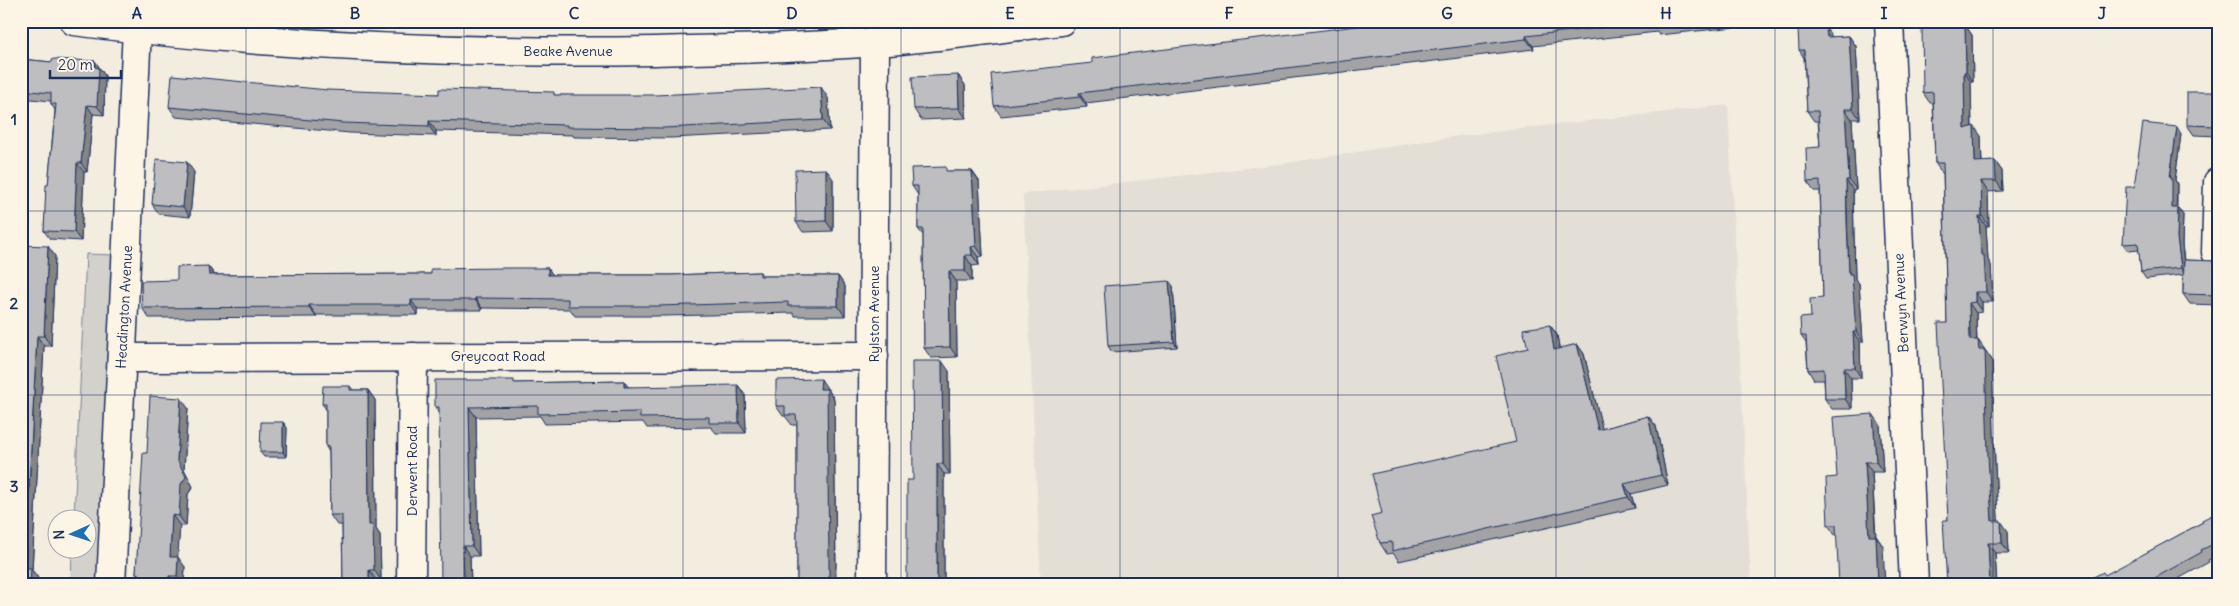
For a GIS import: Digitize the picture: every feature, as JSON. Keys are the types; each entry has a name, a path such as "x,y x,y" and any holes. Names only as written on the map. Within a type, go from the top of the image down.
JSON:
{"street":[{"name":"Beake Avenue","path":"74,21 137,29 261,30 461,50 575,52 735,50 875,42 1061,21"},
{"name":"Berwyn Avenue","path":"1889,21 1914,585"},
{"name":"Headington Avenue","path":"111,585 137,29"},
{"name":"Rylston Avenue","path":"872,585 875,42"},
{"path":"2216,252 2218,182"},
{"name":"Derwent Road","path":"411,585 413,356"},
{"name":"Greycoat Road","path":"122,358 874,356"}],"shaded area":[{"path":"1728,105 1751,585 1041,585 1023,194 1280,164 1458,136"},
{"path":"86,254 115,255 100,585 71,585 72,558 98,558 98,508 74,508"}],"building":[{"path":"1399,21 1690,21 1652,25 1652,22 1526,36 1526,39 1079,93 1080,97 994,106 991,74 1092,63 1092,58"},
{"path":"1965,25 1965,129 1974,126 1975,162 1995,161 1996,181 1981,181 1982,216 1979,216 1981,255 1984,255 1986,292 1975,292 1975,302 1969,303 1970,340 1978,340 1979,350 1985,350 1992,521 2001,521 2002,543 1988,543 1990,585 1947,585 1943,520 1948,520 1938,323 1947,323 1943,163 1935,163 1933,92 1923,93 1922,26"},
{"path":"1826,28 1827,37 1849,36 1853,109 1845,109 1849,180 1846,180 1849,274 1852,274 1856,332 1853,332 1855,368 1844,368 1845,399 1825,399 1824,369 1808,370 1806,336 1801,336 1800,318 1811,317 1810,299 1823,298 1820,181 1807,182 1806,148 1820,147 1818,111 1807,111 1804,50 1799,50 1798,29"},
{"path":"21,59 52,62 53,59 95,61 95,67 99,68 97,106 87,105 81,163 77,163 74,232 44,231 46,185 48,185 56,104 51,104 51,93 21,90"},
{"path":"172,75 328,90 439,94 439,89 554,92 554,95 655,95 821,87 823,120 664,128 567,127 567,125 429,121 429,126 343,123 169,107"},
{"path":"958,75 959,108 914,109 912,77"},
{"path":"2187,92 2218,92 2218,126 2187,125"},
{"path":"2143,123 2177,127 2170,177 2172,177 2172,208 2178,208 2177,238 2181,268 2141,272 2138,243 2123,244 2126,187 2134,187"},
{"path":"156,159 187,162 183,207 152,204"},
{"path":"946,167 946,171 972,171 976,246 971,247 972,255 965,255 965,271 949,271 950,347 924,348 923,229 918,229 918,186 912,186 911,168"},
{"path":"826,169 826,221 796,222 795,170"},
{"path":"21,245 48,246 44,336 37,336 28,504 25,568 31,568 30,585 21,585"},
{"path":"2184,260 2218,261 2218,295 2183,294"},
{"path":"208,266 209,275 431,274 431,269 548,268 548,275 670,275 760,272 760,276 838,276 838,306 788,306 788,302 658,306 568,306 568,299 475,298 475,300 411,300 411,305 142,308 141,281 177,280 177,267"},
{"path":"1169,281 1174,342 1108,346 1104,286"},
{"path":"1550,325 1554,350 1577,344 1598,430 1648,416 1661,475 1624,484 1628,497 1392,551 1392,542 1380,543 1371,516 1382,513 1372,474 1516,442 1496,356 1528,348 1523,329"},
{"path":"912,361 942,361 943,464 937,464 937,585 907,585 907,480 913,480"},
{"path":"821,379 820,389 827,389 829,585 781,585 784,581 797,584 797,422 796,415 785,415 785,406 776,406 776,380"},
{"path":"435,380 514,380 514,383 624,381 624,387 738,385 739,423 709,423 709,417 640,418 640,412 538,414 538,406 469,407 472,546 463,546 464,585 441,585 439,407 435,407"},
{"path":"323,386 350,386 350,390 368,390 369,525 373,525 374,570 369,570 369,585 343,585 342,515 330,515 329,447 326,447 326,404 322,404"},
{"path":"150,396 181,398 177,459 186,477 181,484 179,516 172,515 170,557 178,557 177,576 169,576 169,585 138,585 139,574 136,573 143,453 147,453"},
{"path":"1873,414 1876,462 1865,462 1869,536 1876,536 1878,585 1839,585 1836,525 1828,525 1826,478 1837,477 1833,417"},
{"path":"261,422 283,422 283,452 260,452"},
{"path":"2218,512 2218,542 2201,550 2202,552 2142,585 2088,585 2086,581 2103,572 2105,575"}]}
